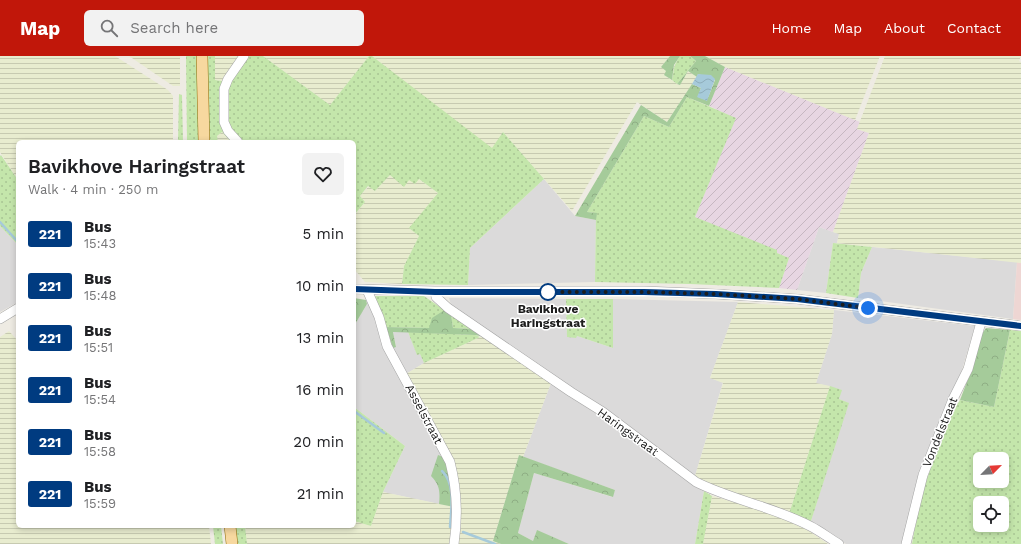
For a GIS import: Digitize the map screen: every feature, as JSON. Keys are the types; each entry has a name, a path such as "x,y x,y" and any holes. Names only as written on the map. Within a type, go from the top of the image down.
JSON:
{"main road":[{"path":"202,56 204,140"},
{"path":"230,528 232,544"}],"street":[{"path":"236,140 228,131 224,122 224,89 228,79 244,56"},
{"path":"356,289 435,292 644,292 731,295 797,299 1021,326"},
{"name":"Asselstraat","path":"367,290 379,317 387,346 450,462 455,482 456,503 454,544"},
{"name":"Haringstraat","path":"435,292 436,297 448,308 571,392 603,412 696,482 809,526 839,544"},
{"path":"0,319 16,309"},
{"name":"Vondelstraat","path":"906,544 923,475 953,399 968,369 981,322"}],"shaded area":[{"path":"725,67 860,122 857,129 869,133 833,232 819,227 797,290 779,288 789,258 695,217 735,118 709,106"},
{"path":"544,179 575,216 596,220 595,282 468,285 470,248"},
{"path":"0,226 16,243 16,303 0,312"},
{"path":"819,227 839,234 837,243 833,243 826,293 797,290"},
{"path":"872,247 1017,262 1013,319 858,298 861,273"},
{"path":"1017,262 1021,263 1021,320 1013,319"},
{"path":"449,298 566,299 567,337 577,336 613,348 613,299 738,302 710,378 723,382 695,476 452,308"},
{"path":"366,300 370,304 446,458 432,476 438,482 440,493 439,504 383,492 405,446 356,409 356,323 367,304"},
{"path":"834,310 975,326 961,373 939,422 920,476 903,544 846,544 811,521 848,403 839,399 841,390 816,383 832,334"},
{"path":"393,332 408,332 417,354 420,354 424,363 406,374 393,348 396,346"},
{"path":"551,383 610,423 704,491 695,544 569,544 537,531 533,541 518,533 534,473 612,497 615,490 523,457"}],"green space":[{"path":"0,56 115,56 168,90 173,96 173,140 16,140 16,177 0,152"},
{"path":"129,56 180,56 180,86 173,86"},
{"path":"186,56 197,56 199,140 187,140"},
{"path":"207,56 215,56 215,80 222,81 220,111 223,130 232,140 229,140 222,132 217,136 218,140 208,140"},
{"path":"215,56 239,56 222,81 215,80"},
{"path":"248,56 263,56 330,105 369,56 372,56 492,148 503,132 544,179 470,248 468,285 402,284 404,266 419,236 409,228 438,193 419,179 415,184 409,180 404,187 390,175 375,191 368,186 360,196 365,202 356,213 356,140 238,140 230,130 227,114 227,93 233,78"},
{"path":"263,56 369,56 330,105"},
{"path":"372,56 670,56 661,67 667,71 664,75 679,85 688,71 697,77 667,122 637,102 572,211 503,132 492,149"},
{"path":"670,56 680,56 674,65 672,80 664,75 666,71 661,67"},
{"path":"680,56 690,56 696,61 677,84 672,80 677,60"},
{"path":"690,56 705,56 725,67 709,106 687,97 669,127 644,116 587,212 597,213 596,220 575,216 641,105 667,122 692,84 701,88 698,97 707,100 715,80 698,74 697,77 688,71 680,85 677,84 696,61"},
{"path":"705,56 880,56 855,120 725,67"},
{"path":"885,56 1021,56 1019,61 1021,62 1021,263 837,243 839,234 833,232 869,133 857,129"},
{"path":"179,94 182,95 183,140 178,140"},
{"path":"687,97 736,118 695,217 777,250 777,253 789,258 779,288 595,282 596,213 587,212 644,116 669,127"},
{"path":"222,132 229,140 218,140 217,136"},
{"path":"1,155 16,177 16,243 0,226"},
{"path":"390,175 410,179 419,179 438,193 410,228 419,236 404,266 402,284 365,282 356,271 356,213 365,202 360,196 369,186 375,191"},
{"path":"833,243 872,247 861,273 858,298 826,293"},
{"path":"376,296 424,296 447,312 429,328 386,327 373,298"},
{"path":"356,298 366,300 367,304 356,323"},
{"path":"566,299 613,299 613,348 577,336 576,338 567,337"},
{"path":"738,302 834,310 832,334 816,383 830,386 789,514 713,486 695,476 723,383 710,378"},
{"path":"443,311 451,314 453,328 474,329 485,337 475,335 393,332 396,347 393,348 386,327 429,328 432,318"},
{"path":"451,314 474,329 453,328"},
{"path":"986,328 1010,330 994,407 960,400 973,366 981,335"},
{"path":"1010,330 1021,331 1021,544 912,544 920,500 945,424 960,400 994,407"},
{"path":"9,331 16,339 16,528 209,528 211,544 0,544 0,337"},
{"path":"408,332 475,335 480,337 424,363 420,354 417,355"},
{"path":"480,337 485,337 551,383 523,457 519,455 493,541 501,544 457,544 457,481 406,374 424,363"},
{"path":"830,386 842,390 839,399 849,403 811,521 789,514"},
{"path":"356,409 405,446 383,492 371,526 356,522"},
{"path":"438,455 446,458 454,507 439,504 439,489 431,476"},
{"path":"519,455 615,490 613,497 534,473 518,533 533,541 537,530 569,544 501,544 493,541"},
{"path":"704,491 712,496 703,544 695,544"},
{"path":"383,492 454,507 453,544 247,544 245,528 356,528 356,522 371,526"},
{"path":"712,496 769,512 809,531 828,544 703,544"},
{"path":"213,528 221,528 223,544 215,544"},
{"path":"235,528 245,528 247,544 238,544"}],"water":[{"path":"698,74 711,75 715,79 707,101 697,97 701,88 692,84"}],"waterway":[{"path":"0,222 16,240"},
{"path":"356,412 384,433"},
{"path":"442,471 446,476 451,490 452,505 450,527"},
{"path":"463,532 495,544"}],"bus line":[{"name":"221","path":"356,289 435,292 644,292 716,294 797,299 1021,326"}],"place":[{"name":"Bavikhove Haringstraat","path":"548,292"}],"route":[{"path":"548,292 716,294 797,299 868,308"}]}
